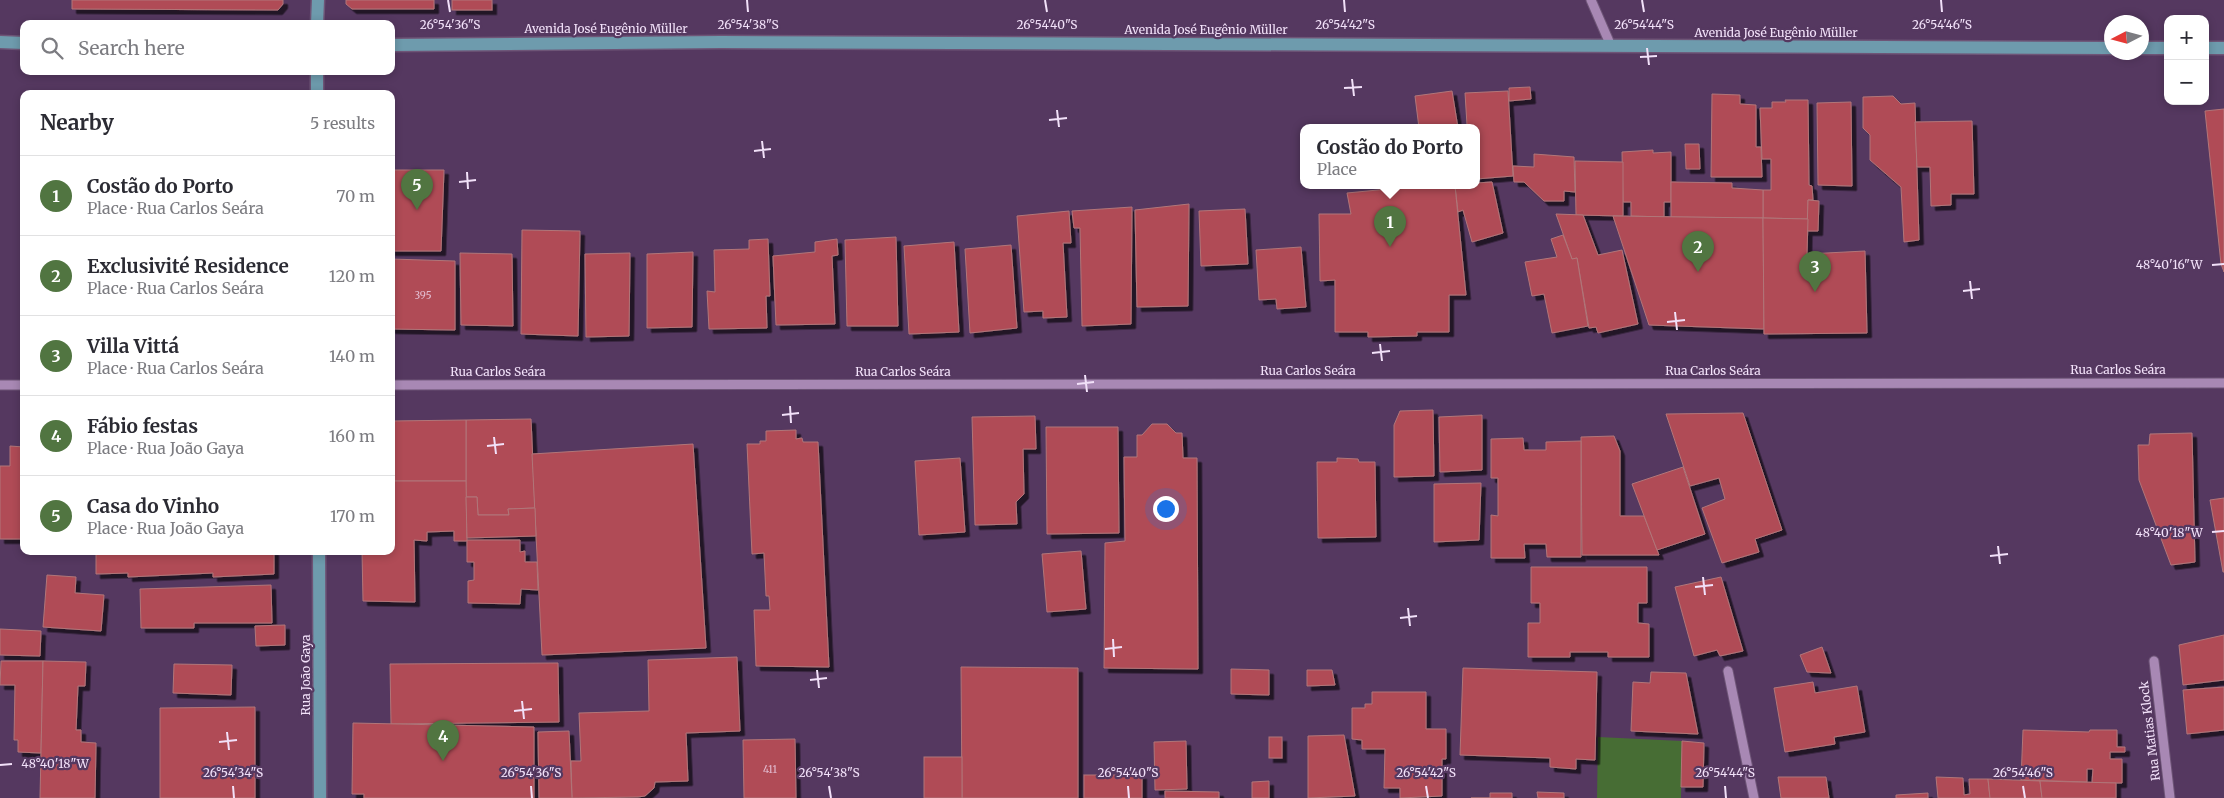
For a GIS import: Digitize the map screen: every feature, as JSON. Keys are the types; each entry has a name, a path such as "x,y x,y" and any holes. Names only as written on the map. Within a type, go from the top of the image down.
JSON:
{"main road":[{"path":"317,20 318,0"},
{"path":"0,42 20,42"},
{"name":"Avenida José Eugênio Müller","path":"395,44 742,42 2104,48"},
{"path":"2149,48 2164,48"},
{"path":"2209,48 2224,48"},
{"path":"317,75 317,90"},
{"name":"Rua João Gaya","path":"319,555 320,798"}],"street":[{"path":"1591,0 1611,46"},
{"name":"Rua Carlos Seára","path":"395,385 2224,382"},
{"path":"0,385 20,385"},
{"name":"Rua Matias Klock","path":"2154,660 2170,798"},
{"path":"1728,671 1754,798"}],"green space":[{"path":"1598,737 1682,741 1681,798 1597,798"}],"building":[{"path":"72,0 283,0 283,4 278,10 72,9"},
{"path":"346,0 434,0 434,9 352,9 346,4"},
{"path":"452,0 492,0 492,10 452,10"},
{"path":"1530,87 1531,99 1509,101 1509,88"},
{"path":"1452,91 1457,124 1418,124 1415,96"},
{"path":"1508,91 1513,176 1480,179 1480,124 1467,124 1465,93"},
{"path":"1712,94 1740,95 1740,104 1756,105 1756,147 1761,147 1762,177 1711,177"},
{"path":"1893,96 1901,104 1915,103 1919,240 1904,242 1901,187 1870,160 1870,135 1863,128 1863,97"},
{"path":"1785,100 1808,100 1809,185 1812,186 1813,200 1808,200 1808,219 1763,218 1763,190 1771,190 1771,159 1762,159 1760,108 1772,108 1772,102 1786,102"},
{"path":"1851,102 1852,186 1818,185 1817,103"},
{"path":"2224,109 2224,272 2221,264 2205,111"},
{"path":"1972,121 1974,194 1951,194 1951,205 1931,206 1930,167 1917,167 1915,122"},
{"path":"1685,144 1699,144 1700,169 1686,169"},
{"path":"1653,150 1653,153 1671,152 1671,202 1664,202 1664,217 1631,216 1631,202 1623,202 1622,152"},
{"path":"1534,154 1574,157 1575,192 1564,191 1564,201 1544,201 1524,182 1514,182 1513,166 1534,167"},
{"path":"1575,161 1623,162 1623,216 1576,215"},
{"path":"395,170 444,170 441,251 395,251"},
{"path":"1492,182 1503,233 1472,242 1463,210 1458,212 1455,189 1480,189 1480,183"},
{"path":"1671,182 1732,183 1732,188 1763,190 1763,218 1671,217"},
{"path":"1388,189 1455,189 1466,295 1449,295 1449,332 1417,332 1417,336 1368,337 1368,332 1335,332 1335,280 1320,281 1319,214 1351,214 1347,193"},
{"path":"1808,200 1819,201 1818,231 1807,231"},
{"path":"1189,204 1188,306 1137,307 1135,210"},
{"path":"1132,207 1131,324 1082,326 1080,228 1074,228 1072,211"},
{"path":"1245,209 1248,264 1201,266 1199,211"},
{"path":"1069,211 1071,243 1063,243 1067,317 1043,318 1043,311 1024,312 1017,216"},
{"path":"1556,214 1583,215 1598,255 1622,250 1638,324 1598,333 1596,327 1589,328 1577,258 1572,259"},
{"path":"1613,216 1763,218 1764,329 1649,325"},
{"path":"1763,218 1808,219 1807,254 1865,251 1867,333 1764,334"},
{"path":"522,230 580,231 578,336 521,334"},
{"path":"1563,235 1572,259 1577,258 1588,326 1552,333 1544,294 1532,296 1525,262 1557,257 1551,239"},
{"path":"896,237 898,326 847,326 845,240"},
{"path":"768,239 770,296 766,296 767,328 709,329 707,291 715,292 714,250 749,249 749,240"},
{"path":"837,239 838,255 832,256 835,324 776,325 773,256 815,252 815,242"},
{"path":"954,242 959,332 909,334 904,246"},
{"path":"1011,245 1017,328 970,333 965,249"},
{"path":"1301,247 1306,307 1277,309 1276,299 1259,300 1256,250"},
{"path":"693,252 692,327 647,328 647,254"},
{"path":"460,253 512,254 513,326 461,325"},
{"path":"630,253 629,336 586,337 585,254"},
{"path":"395,259 455,261 455,330 395,329"},
{"path":"1433,410 1434,476 1394,477 1394,425 1400,411"},
{"path":"1743,413 1782,530 1755,539 1759,552 1722,563 1702,508 1725,499 1719,478 1690,486 1666,414"},
{"path":"1482,415 1482,470 1440,472 1439,417"},
{"path":"1035,416 1036,449 1023,449 1024,494 1016,502 1017,524 975,525 972,417"},
{"path":"531,419 535,508 508,509 509,515 478,515 477,497 466,497 466,420"},
{"path":"466,420 466,481 395,481 395,421"},
{"path":"1152,424 1167,424 1176,433 1182,433 1183,458 1197,458 1198,669 1104,668 1105,543 1125,541 1124,457 1137,457 1137,435 1142,435"},
{"path":"1046,427 1118,427 1119,533 1047,534"},
{"path":"796,430 796,439 802,438 803,442 818,442 829,667 756,666 754,610 770,610 769,596 766,596 764,553 752,554 747,444 760,444 760,441 766,441 766,431"},
{"path":"2192,433 2195,562 2171,565 2139,480 2138,445 2149,445 2150,434"},
{"path":"1614,436 1620,451 1620,516 1644,516 1659,555 1582,555 1581,437"},
{"path":"1523,438 1524,450 1546,450 1546,442 1581,441 1581,557 1547,557 1546,544 1524,544 1525,558 1491,558 1491,515 1498,516 1498,478 1491,478 1491,439"},
{"path":"693,444 706,648 542,655 532,454"},
{"path":"10,446 20,447 20,539 0,539 0,466 10,466"},
{"path":"960,458 965,532 919,535 915,461"},
{"path":"1337,458 1358,459 1359,462 1375,462 1376,537 1318,538 1317,462 1337,462"},
{"path":"1683,467 1705,534 1657,550 1632,484"},
{"path":"395,481 466,481 467,541 454,541 454,531 427,532 427,541 414,540 415,602 363,601 362,555 395,555"},
{"path":"1481,483 1479,540 1434,542 1434,484"},
{"path":"466,497 477,497 478,515 509,515 508,509 535,508 536,536 467,538"},
{"path":"2224,498 2224,572 2223,572 2210,500"},
{"path":"467,540 520,540 520,552 525,551 525,562 537,562 538,590 521,589 520,604 468,603 468,581 474,580 474,562 467,562"},
{"path":"1081,551 1086,609 1047,612 1042,554"},
{"path":"96,555 274,555 274,574 213,577 213,573 128,577 128,573 96,574"},
{"path":"1531,567 1647,567 1647,603 1638,603 1638,623 1649,624 1649,657 1608,657 1608,652 1570,652 1570,657 1528,657 1528,623 1540,623 1540,603 1531,603"},
{"path":"47,575 76,577 75,593 104,595 101,631 43,627"},
{"path":"1721,577 1743,651 1720,656 1717,650 1694,656 1675,587"},
{"path":"271,585 272,623 194,623 194,628 141,628 140,589"},
{"path":"285,625 285,645 256,646 255,626"},
{"path":"0,629 41,631 40,656 0,655"},
{"path":"2224,635 2224,680 2183,685 2179,645"},
{"path":"1822,647 1831,673 1807,672 1800,655"},
{"path":"737,657 740,731 686,733 688,781 655,782 654,788 645,796 572,798 571,761 581,761 579,713 649,711 648,660"},
{"path":"1,661 43,661 41,753 18,752 18,740 14,740 15,685 0,685"},
{"path":"43,661 86,662 85,686 78,686 76,730 81,730 81,742 96,743 95,798 40,798"},
{"path":"558,663 559,722 391,724 390,664"},
{"path":"174,664 232,665 231,695 173,693"},
{"path":"961,667 1078,668 1078,798 962,798"},
{"path":"1463,668 1597,672 1595,760 1576,759 1576,769 1550,767 1550,758 1460,755"},
{"path":"1231,669 1269,670 1269,695 1231,694"},
{"path":"1307,670 1332,670 1335,685 1307,686"},
{"path":"1651,672 1686,673 1698,734 1631,731 1633,682 1650,683"},
{"path":"1813,682 1815,693 1857,686 1865,732 1834,737 1835,744 1785,752 1774,688"},
{"path":"2224,687 2224,730 2187,734 2183,690"},
{"path":"1372,692 1426,692 1426,729 1446,729 1446,759 1442,759 1442,796 1400,798 1400,788 1384,788 1385,749 1362,749 1362,740 1352,739 1352,708 1365,708 1365,704 1372,704"},
{"path":"255,707 255,798 160,798 160,708"},
{"path":"353,723 534,727 534,798 364,798 364,794 352,794"},
{"path":"2023,730 2089,732 2090,730 2117,730 2117,747 2125,747 2125,752 2110,752 2110,759 2122,759 2122,783 2092,783 2093,769 2087,769 2087,782 2021,780"},
{"path":"569,731 572,798 539,798 538,732"},
{"path":"1344,735 1355,796 1308,798 1308,736"},
{"path":"1269,737 1282,737 1282,758 1269,758"},
{"path":"795,739 796,798 744,798 743,740"},
{"path":"1186,741 1187,789 1155,790 1154,742"},
{"path":"1682,741 1704,743 1703,787 1681,787"},
{"path":"924,757 962,757 962,798 924,798"},
{"path":"1084,775 1142,775 1142,798 1084,798"},
{"path":"1778,777 1826,777 1829,798 1781,798"},
{"path":"1936,777 1963,778 1964,795 1970,794 1969,779 1988,779 1990,798 1938,798"},
{"path":"1988,779 2040,781 2042,798 1990,798"},
{"path":"1269,781 1269,798 1252,798 1252,782"},
{"path":"2040,781 2116,783 2116,798 2042,798"},
{"path":"1165,791 1219,792 1219,798 1165,798"},
{"path":"1537,792 1564,793 1564,798 1538,798"},
{"path":"1490,793 1512,793 1512,798 1490,798"},
{"path":"1928,793 1928,798 1896,798 1896,795"}],"place":[{"name":"Casa do Vinho","path":"417,210"},
{"name":"Costão do Porto","path":"1390,247"},
{"name":"Exclusivité Residence","path":"1698,272"},
{"name":"Villa Vittá","path":"1815,292"},
{"name":"Fábio festas","path":"443,761"}]}
